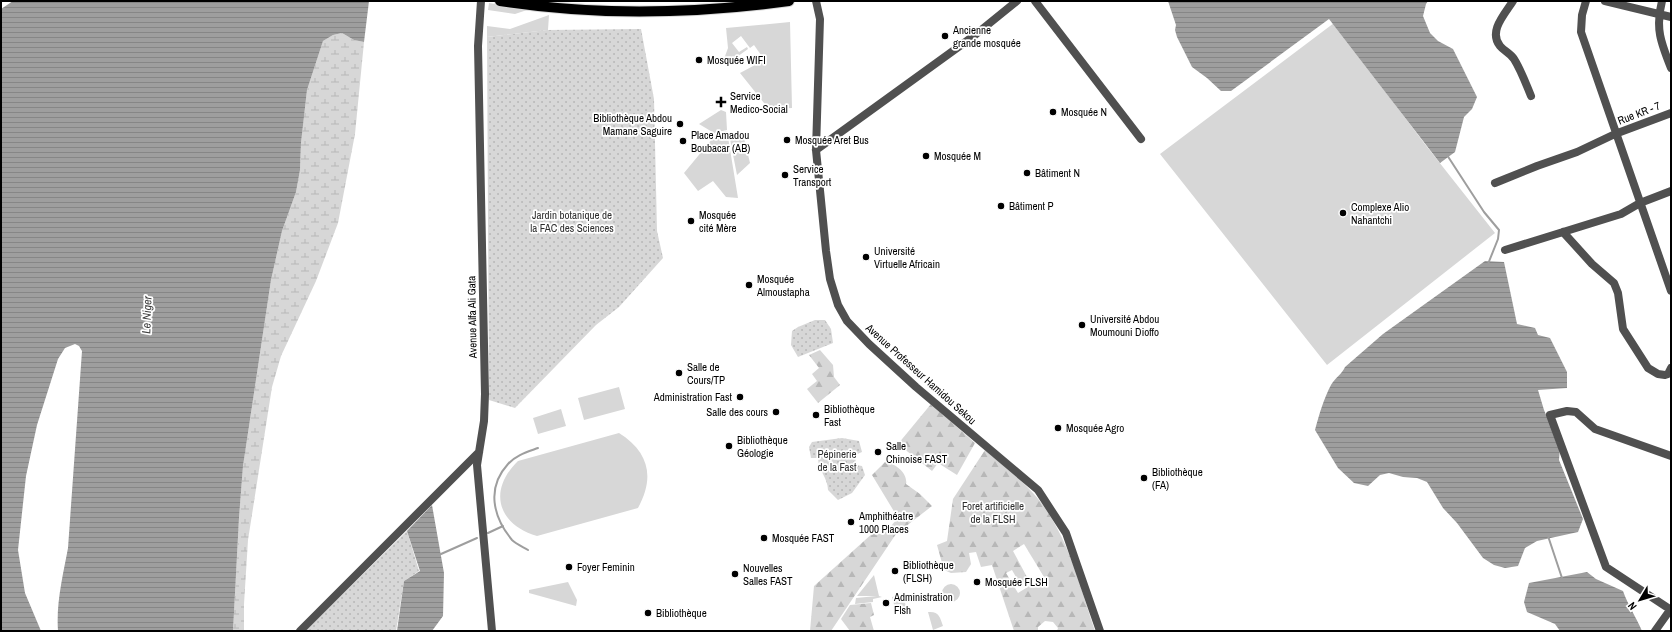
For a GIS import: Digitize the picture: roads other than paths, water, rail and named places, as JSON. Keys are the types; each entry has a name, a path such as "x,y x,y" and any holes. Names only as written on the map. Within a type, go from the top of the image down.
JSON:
{"main road":[{"path":"500,1 636,11 708,10 789,1"}],"street":[{"name":"Avenue Alfa Ali Gata","path":"481,1 478,46 485,394 484,421 477,465 492,631"},
{"name":"Avenue Professeur Hamidou Sekou","path":"816,1 820,19 816,150 826,251 830,279 838,305 847,321 869,344 916,387 1038,490 1066,533 1100,631"},
{"path":"816,150 974,35 1017,1"},
{"path":"1035,1 1141,139"},
{"path":"1513,1 1497,27 1496,35 1501,46 1513,57 1531,96"},
{"path":"1586,1 1580,23 1581,32 1615,134 1671,291"},
{"path":"1605,1 1671,17"},
{"path":"1662,1 1659,14 1659,36 1671,68"},
{"name":"Rue KR - 7","path":"1495,183 1577,152 1615,134 1671,113"},
{"path":"1504,250 1621,214 1640,202 1671,191"},
{"path":"1563,232 1592,264 1614,283 1618,293 1623,329 1648,368 1658,374 1665,375 1668,374 1671,368"},
{"path":"1655,631 1671,610 1606,567 1550,415 1572,411 1576,412 1595,429 1671,456"},
{"path":"300,631 478,452"}],"water":[{"name":"Le Niger","path":"13,1 369,1 364,42 354,40 342,33 333,35 323,41 307,90 301,143 300,170 296,192 282,231 271,280 243,466 233,631 58,631 59,600 68,548 82,351 79,346 75,344 65,348 58,359 37,425 26,476 18,550 25,593 41,631 1,631 1,9"},
{"path":"1168,1 1428,1 1423,16 1430,33 1438,41 1453,49 1477,97 1472,109 1464,117 1455,152 1440,163 1329,19 1231,91 1221,91 1192,67 1177,37 1175,30 1176,25"},
{"path":"1485,261 1504,262 1517,324 1535,328 1538,335 1550,338 1567,372 1567,388 1538,390 1544,410 1560,447 1559,460 1583,519 1578,532 1537,541 1525,548 1518,566 1505,568 1494,565 1483,558 1457,523 1443,508 1427,482 1417,478 1403,477 1389,473 1380,475 1368,486 1354,483 1338,468 1315,430 1328,390 1345,367 1383,334"},
{"path":"432,505 444,573 443,616 432,631 397,631 404,581 420,571 407,531"},
{"path":"1587,572 1596,579 1623,591 1642,631 1560,631 1555,624 1527,612 1524,602 1529,583"}],"waterway":[{"path":"1447,155 1484,212 1499,230 1498,239 1488,264"},
{"path":"528,550 512,540 505,531 497,512 495,493 501,473 508,464 518,456 538,448"},
{"path":"488,533 503,526"},
{"path":"1548,536 1562,578"},
{"path":"441,554 477,538"}],"place":[{"name":"Ancienne grande mosquée","path":"945,36"},
{"name":"Mosquée WIFI","path":"699,60"},
{"name":"Service Medico-Social","path":"721,102"},
{"name":"Mosquée N","path":"1053,112"},
{"name":"Bibliothèque Abdou Mamane Saguire","path":"680,124"},
{"name":"Mosquée Aret Bus","path":"787,140"},
{"name":"Place Amadou Boubacar (AB)","path":"683,141"},
{"name":"Mosquée M","path":"926,156"},
{"name":"Bâtiment N","path":"1027,173"},
{"name":"Service Transport","path":"785,175"},
{"name":"Bâtiment P","path":"1001,206"},
{"name":"Complexe Alio Nahantchi","path":"1343,213"},
{"name":"Mosquée cité Mère","path":"691,221"},
{"name":"Université Virtuelle Africain","path":"866,257"},
{"name":"Mosquée Almoustapha","path":"749,285"},
{"name":"Université Abdou Moumouni Dioffo","path":"1082,325"},
{"name":"Salle de Cours/TP","path":"679,373"},
{"name":"Administration Fast","path":"740,397"},
{"name":"Salle des cours","path":"776,412"},
{"name":"Bibliothèque Fast","path":"816,415"},
{"name":"Mosquée Agro","path":"1058,428"},
{"name":"Bibliothèque Géologie","path":"729,446"},
{"name":"Salle Chinoise FAST","path":"878,452"},
{"name":"Bibliothèque (FA)","path":"1144,478"},
{"name":"Amphithéatre 1000 Places","path":"851,522"},
{"name":"Mosquée FAST","path":"764,538"},
{"name":"Foyer Feminin","path":"569,567"},
{"name":"Bibliothèque (FLSH)","path":"895,571"},
{"name":"Nouvelles Salles FAST","path":"735,574"},
{"name":"Mosquée FLSH","path":"977,582"},
{"name":"Administration Flsh","path":"886,603"},
{"name":"Bibliothèque","path":"648,613"}],"park label":[{"name":"Jardin botanique de la FAC des Sciences","path":"572,221"},
{"name":"Pépinerie de la Fast","path":"837,460"},
{"name":"Foret artificielle de la FLSH","path":"993,512"}]}
